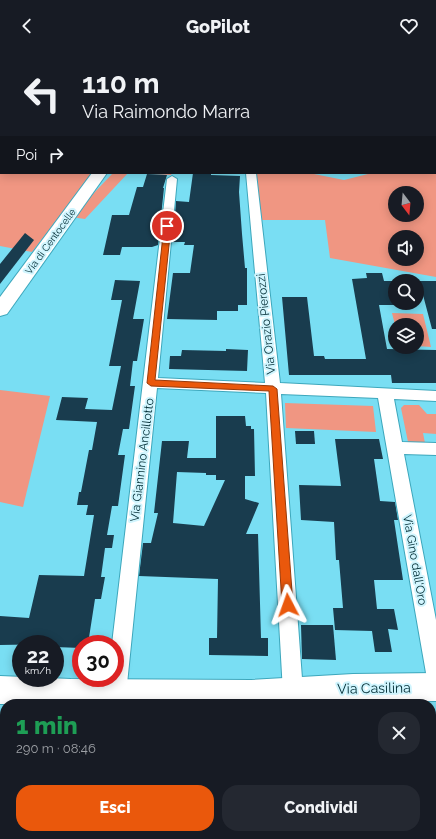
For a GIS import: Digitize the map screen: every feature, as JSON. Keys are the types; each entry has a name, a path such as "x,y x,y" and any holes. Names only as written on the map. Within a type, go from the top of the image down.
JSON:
{"main road":[{"name":"Via di Centocelle","path":"0,310 99,174"},
{"name":"Via Casilina","path":"0,690 116,694 251,694 294,698 337,696 436,687"}],"street":[{"name":"Via Orazio Pierozzi","path":"251,174 273,389 294,698"},
{"name":"Via Giannino Ancillotto","path":"116,694 172,179"},
{"path":"151,383 436,396"},
{"name":"Via Gino dall'Oro","path":"385,393 436,673"},
{"path":"395,448 436,449"}],"shaded area":[{"path":"0,174 92,174 32,252 0,246"},
{"path":"112,174 127,174 85,219 71,217"},
{"path":"150,174 172,174 171,175"},
{"path":"255,174 314,174 344,180 368,174 436,174 436,277 330,258 325,220 262,220"},
{"path":"392,313 423,314 424,318 393,318"},
{"path":"424,318 431,347 424,346"},
{"path":"0,390 50,396 23,507 0,502"},
{"path":"285,403 373,406 376,432 286,428"},
{"path":"404,405 419,405 427,414 436,414 436,434 423,433 425,443 408,442 401,408"}],"building":[{"path":"147,174 167,175 163,188 158,245 152,247 122,247 120,255 103,255 112,215 129,215 137,187 143,187"},
{"path":"193,174 240,176 239,192 242,234 245,268 247,268 247,305 238,305 238,311 217,311 217,320 167,319 173,273 190,273 194,245 184,245 185,242 173,242 176,201 189,202"},
{"path":"25,233 34,240 0,284 0,264"},
{"path":"366,273 382,273 384,281 388,281 388,305 379,305 388,354 424,354 424,350 436,350 436,383 392,383 391,375 289,375 282,297 307,297 314,356 324,356 325,359 366,359 352,279 367,278"},
{"path":"115,280 140,281 133,319 144,319 137,361 133,361 130,386 135,386 129,429 123,429 118,455 125,455 118,506 112,506 107,535 114,535 112,548 105,548 101,577 105,577 101,599 95,599 89,635 72,635 72,648 64,647 64,635 12,635 12,645 0,645 0,616 29,618 39,575 84,576 94,515 86,515 88,505 77,505 89,450 92,450 97,422 56,420 62,397 88,398 85,409 112,410 121,366 109,366 122,300 111,300"},
{"path":"424,281 436,281 436,329 432,329 424,299"},
{"path":"226,349 248,350 247,371 169,369 170,356 181,356 182,350 226,351"},
{"path":"216,416 245,416 246,426 251,426 251,429 254,429 255,476 245,476 245,499 259,503 246,534 258,534 261,638 268,638 268,656 209,655 209,638 217,638 218,579 139,576 143,543 151,543 158,513 154,513 162,441 189,441 187,458 216,458","holes":["177,472 206,473 206,475 216,475 216,480 225,480 204,526 173,523"]},
{"path":"295,431 314,431 315,444 296,444"},
{"path":"335,439 379,439 383,459 374,459 380,501 395,502 398,520 394,520 403,580 374,580 377,609 394,609 398,630 388,629 392,652 375,652 372,631 335,630 333,608 343,608 339,560 336,560 334,522 301,520 299,485 341,486"},
{"path":"301,625 333,625 336,660 302,659"}],"route":[{"path":"167,226 151,383 273,389 288,605"}]}
